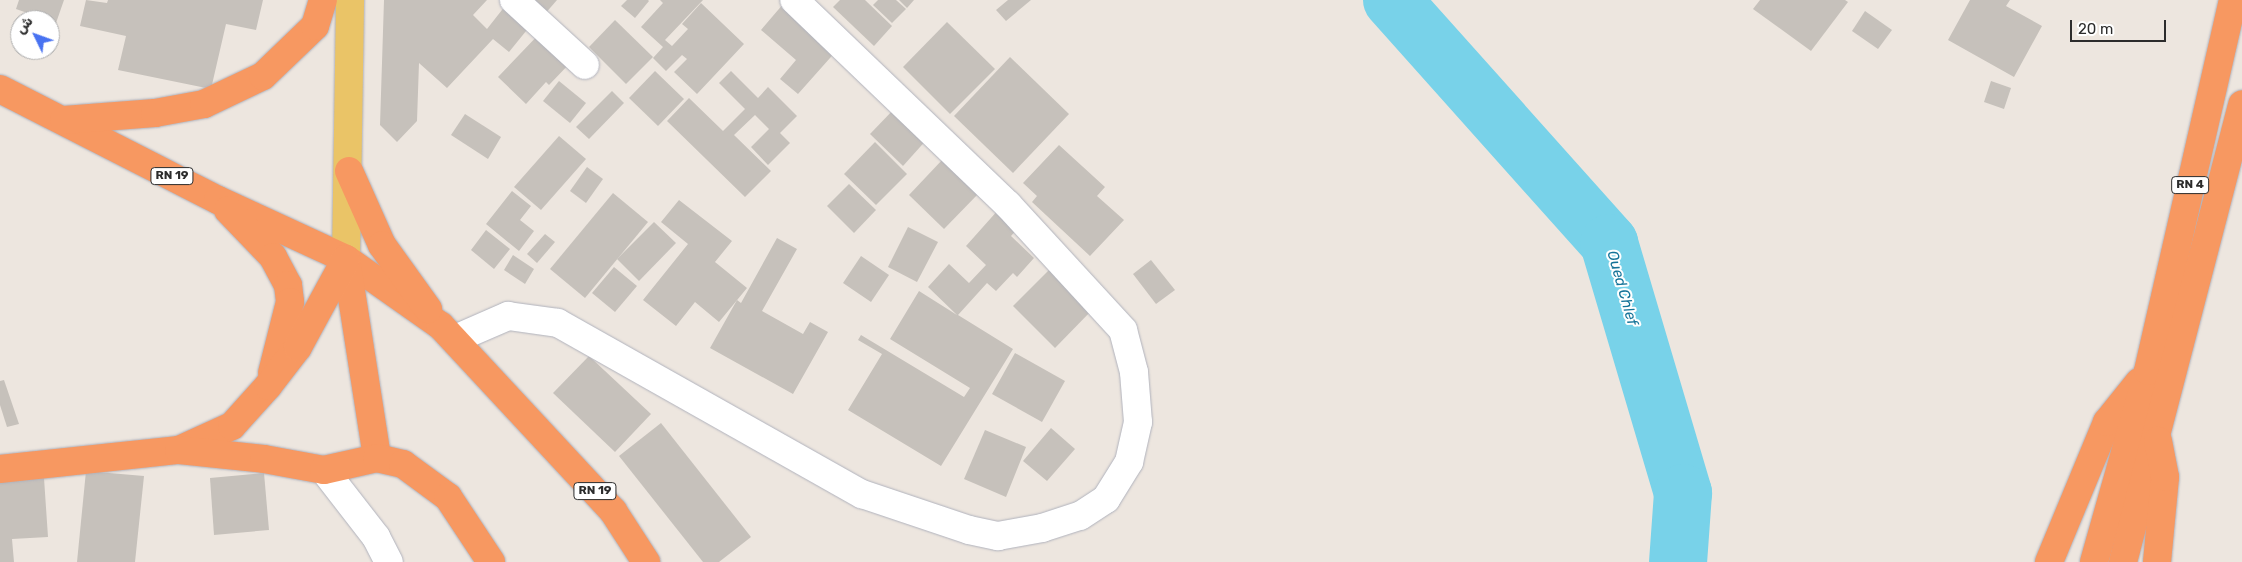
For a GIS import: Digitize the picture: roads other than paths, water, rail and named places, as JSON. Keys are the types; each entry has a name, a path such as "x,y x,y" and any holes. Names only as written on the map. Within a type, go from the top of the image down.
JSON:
{"highway":[{"path":"64,120 155,113 204,104 263,76 315,26 323,0"},
{"name":"RN 4","path":"2094,562 2148,371 2232,0"},
{"name":"RN 19","path":"0,90 64,120 218,200 346,260 448,333 613,511 646,562"},
{"name":"RN 4","path":"2123,562 2242,104"},
{"path":"349,171 382,245 448,333"},
{"path":"218,200 273,257 288,285 290,302 268,386"},
{"path":"179,450 232,426 268,386 298,346 346,260"},
{"path":"346,260 377,458"},
{"name":"RN 4","path":"2049,562 2107,422 2148,371"},
{"name":"RN 4","path":"2157,435 2165,477 2157,562"},
{"path":"0,469 179,450 264,459 324,470 377,458 403,464 448,497 491,562"}],"main road":[{"path":"346,260 349,171 350,0"}],"street":[{"path":"514,0 585,65"},
{"path":"448,333 508,316 558,323 862,494 969,530 998,536 1042,528 1080,516 1106,499 1129,462 1138,422 1134,372 1123,330 1008,205 794,0"},
{"path":"324,470 376,538 390,562"}],"waterway":[{"name":"Oued Chlef","path":"1392,0 1609,243 1683,493 1678,562"}]}
